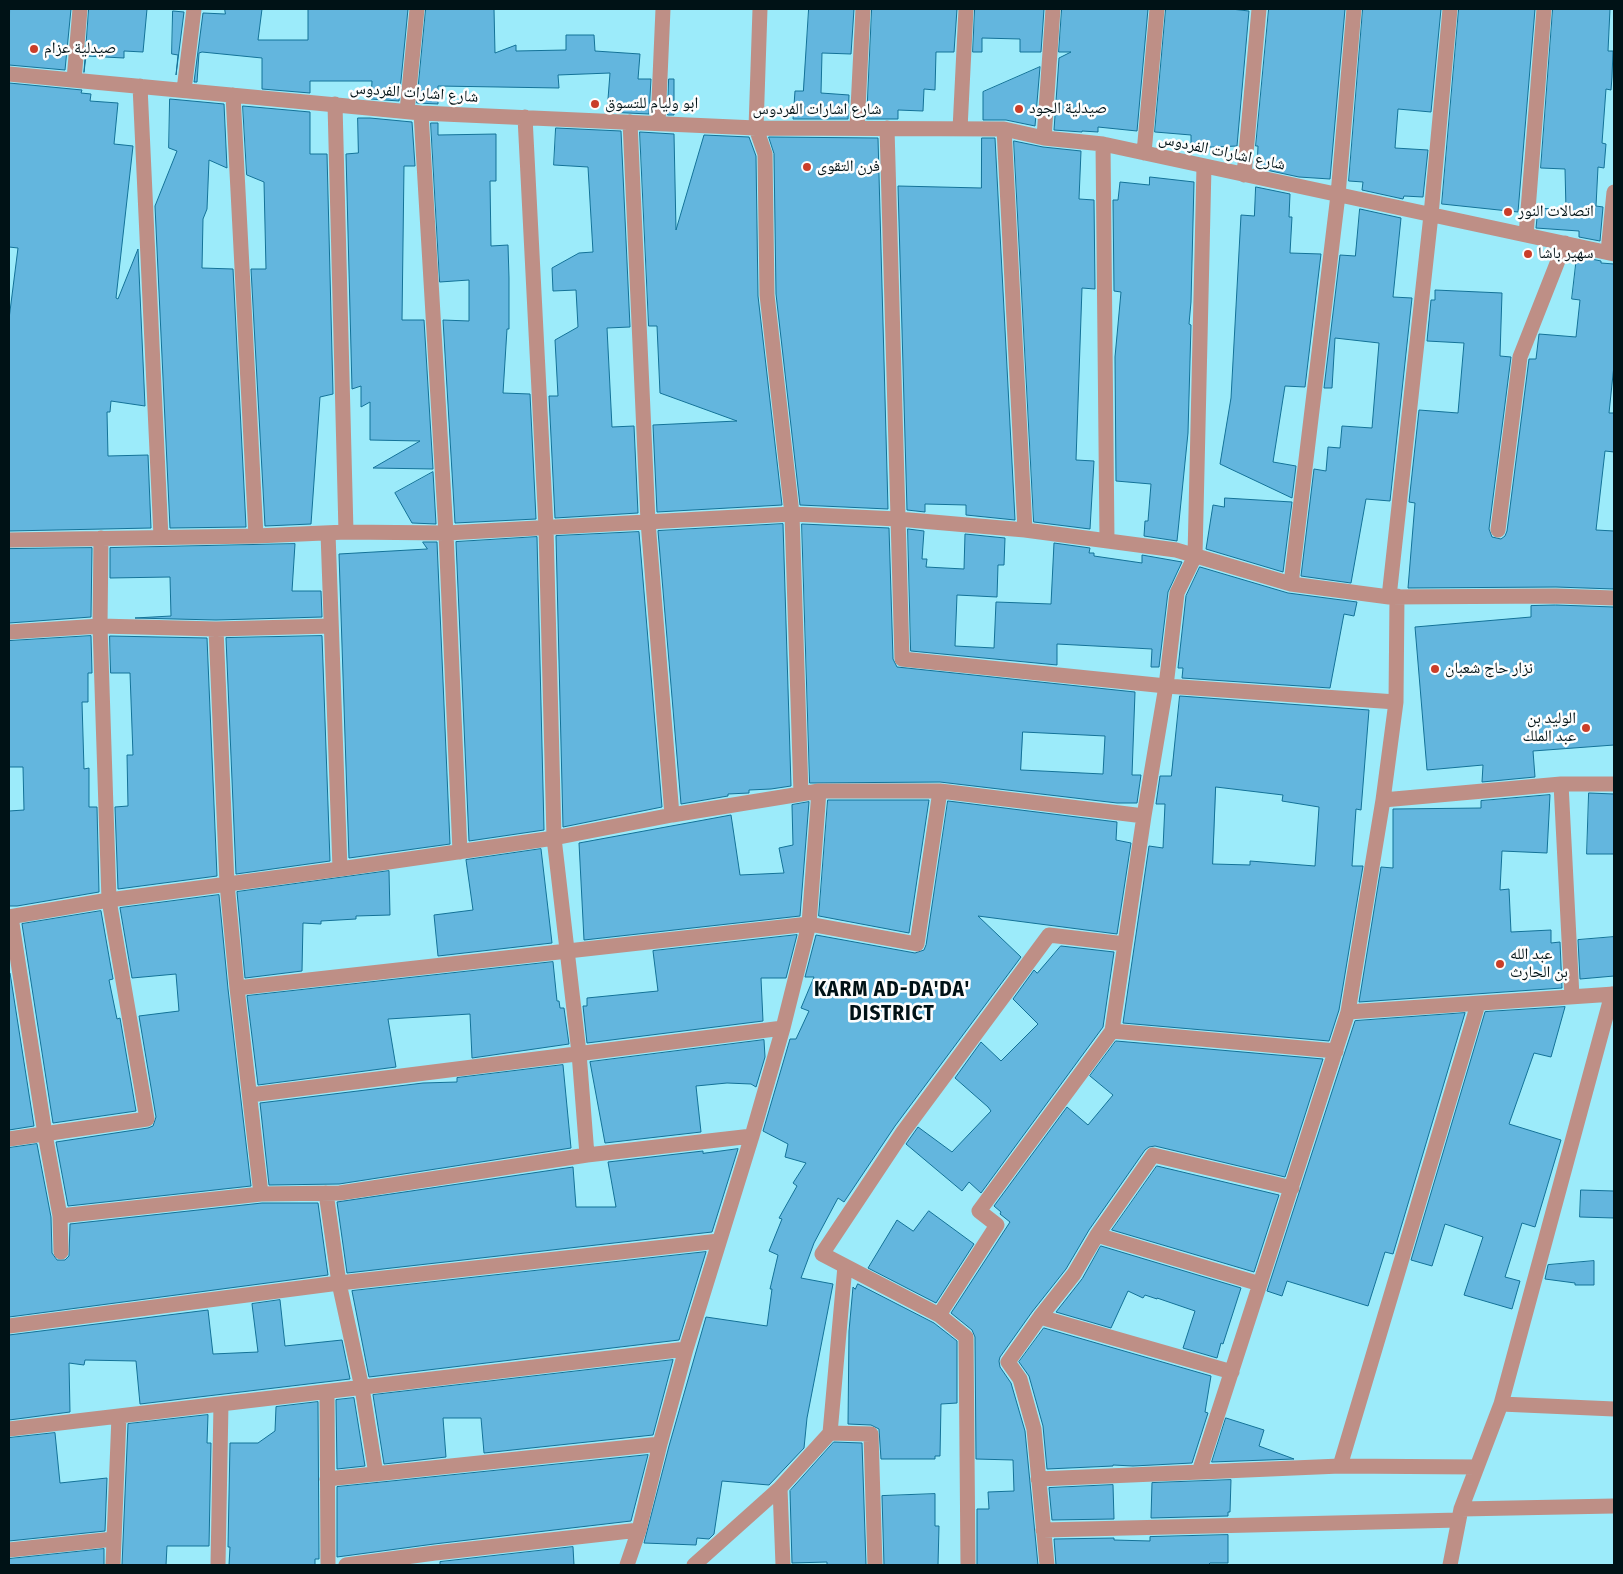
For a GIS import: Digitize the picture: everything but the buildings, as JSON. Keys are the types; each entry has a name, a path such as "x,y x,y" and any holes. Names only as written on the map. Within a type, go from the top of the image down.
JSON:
{"street":[{"path":"74,80 80,9"},
{"path":"184,90 194,9"},
{"path":"417,9 414,112 446,533 460,852"},
{"path":"658,123 663,9"},
{"path":"760,9 756,128 765,154 767,294 792,514 800,794"},
{"path":"857,128 864,9"},
{"path":"960,129 966,9"},
{"path":"1044,138 1053,9"},
{"path":"1144,153 1158,9"},
{"path":"1244,175 1259,9"},
{"path":"1291,584 1338,196 1354,9"},
{"path":"1200,1472 1348,1012 1383,800 1396,702 1393,597 1450,9"},
{"path":"1526,235 1544,9"},
{"name":"شارع اشارات الفردوس","path":"9,74 414,112 756,128 1004,129 1044,138 1103,144 1338,196 1611,253"},
{"path":"140,86 161,537"},
{"path":"233,95 256,536"},
{"path":"335,104 346,532"},
{"path":"525,117 546,528 554,838 579,1053 587,1155"},
{"path":"630,122 648,522 672,815"},
{"path":"887,128 902,658 1166,686 1396,702"},
{"path":"1004,129 1025,530"},
{"path":"1103,144 1107,541"},
{"path":"938,1315 996,1225 979,1211 1112,1031 1144,816 1166,686 1177,592 1195,556 1204,166"},
{"path":"1611,253 1614,192"},
{"path":"1498,530 1520,357 1565,243"},
{"path":"9,540 256,536 346,532 446,533 792,514 898,519 1025,530 1176,550 1291,584 1393,597 1556,596 1614,598"},
{"path":"328,533 340,869"},
{"path":"9,1139 147,1119 109,900 100,626 100,538"},
{"path":"9,632 100,626 216,629 331,626"},
{"path":"216,629 227,884 261,1194"},
{"path":"1383,800 1561,784 1614,784"},
{"path":"1561,784 1572,997"},
{"path":"627,1565 639,1530 686,1349 752,1136 783,1028 809,924 819,791"},
{"path":"61,1252 60,1216 10,917 109,900 554,838 672,815 819,791 940,791 1144,816"},
{"path":"237,988 809,924 917,944 940,791"},
{"path":"968,1565 966,1337 938,1315 822,1254 903,1132 1049,935 1125,944"},
{"path":"1348,1012 1613,994 1501,1404 1460,1514 1450,1565"},
{"path":"1340,1466 1478,1004"},
{"path":"250,1095 783,1028"},
{"path":"1112,1031 1336,1052"},
{"path":"60,1216 261,1194 340,1193 587,1155 752,1136"},
{"path":"1046,1565 1034,1429 1020,1379 1008,1362 1074,1274 1097,1235 1153,1155 1292,1188"},
{"path":"326,1193 339,1283 362,1388 376,1474"},
{"path":"1097,1235 1260,1284"},
{"path":"9,1326 339,1283 719,1241"},
{"path":"694,1565 780,1488 830,1433 845,1266"},
{"path":"1040,1317 1232,1372"},
{"path":"9,1429 686,1349"},
{"path":"327,1392 328,1565"},
{"path":"218,1565 221,1404"},
{"path":"1501,1404 1614,1410"},
{"path":"113,1565 119,1416"},
{"path":"830,1433 871,1434 875,1565"},
{"path":"327,1480 660,1444"},
{"path":"1038,1479 1340,1466 1477,1467"},
{"path":"780,1488 783,1565"},
{"path":"1043,1530 1460,1514 1614,1506"},
{"path":"346,1565 435,1559 639,1530"},
{"path":"9,1550 114,1539"}],"place":[{"name":"صيدلية عزام","path":"34,49"},
{"name":"ابو وليام للتسوق","path":"595,104"},
{"name":"صيدلية الجود","path":"1019,109"},
{"name":"فرن التقوى","path":"807,167"},
{"name":"اتصالات النور","path":"1508,212"},
{"name":"سهير باشا","path":"1528,254"},
{"name":"نزار حاج شعبان","path":"1435,669"},
{"name":"الوليد بن عبد الملك","path":"1586,728"},
{"name":"عبد الله بن الحارث","path":"1500,964"}],"district":[{"name":"KARM AD-DA'DA' DISTRICT","path":"892,1002"}]}
